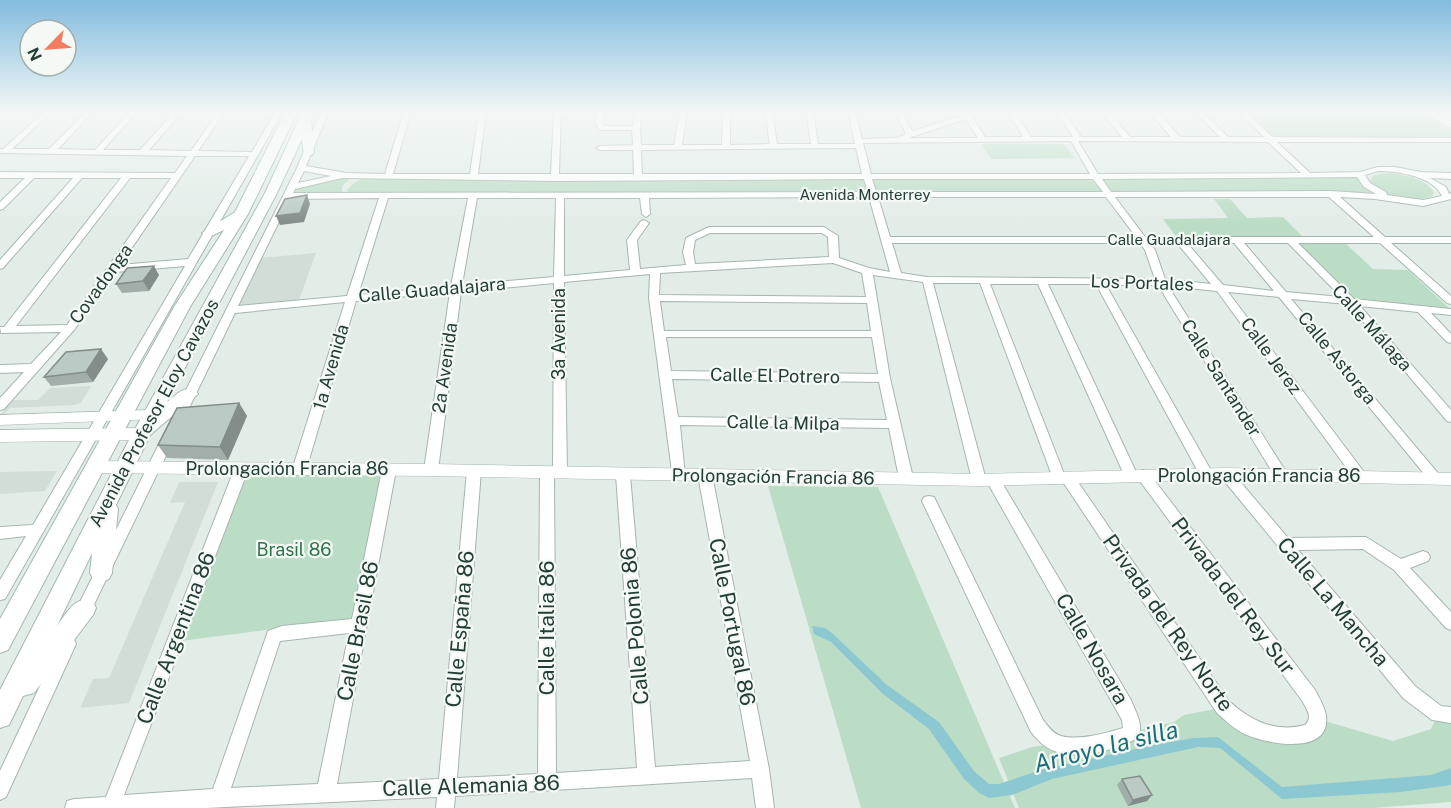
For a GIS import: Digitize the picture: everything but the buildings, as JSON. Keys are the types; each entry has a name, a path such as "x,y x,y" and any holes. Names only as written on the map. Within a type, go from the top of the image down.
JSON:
{"main road":[{"name":"Avenida Profesor Eloy Cavazos","path":"0,642 95,467 107,426 241,214 273,149"},
{"name":"Avenida Profesor Eloy Cavazos","path":"1,714 123,468 271,193 291,149"},
{"path":"260,173 262,181 271,193"},
{"path":"209,233 271,193 289,192"},
{"path":"182,282 213,257"},
{"path":"146,424 189,394"},
{"path":"101,573 108,499"},
{"path":"1,714 85,608"}],"street":[{"path":"51,152 54,149"},
{"path":"97,152 100,149"},
{"path":"141,153 145,149"},
{"name":"Covadonga","path":"0,406 70,328 195,149"},
{"path":"0,594 37,530 107,426 182,282 257,149"},
{"path":"0,791 101,573 138,497 155,468 309,149"},
{"path":"388,177 396,149"},
{"path":"474,177 477,149"},
{"path":"555,178 556,149"},
{"path":"636,149 638,176"},
{"path":"861,149 897,277"},
{"name":"Calle Santander","path":"1081,149 1096,177 1154,256 1161,282 1281,475"},
{"path":"1279,149 1308,176"},
{"path":"2,151 254,154"},
{"name":"Avenida Monterrey","path":"301,168 366,177 1308,176 1360,174 1386,169 1421,176 1451,176"},
{"path":"0,174 176,176"},
{"name":"Avenida Monterrey","path":"1360,174 1362,180 1374,190 1394,199"},
{"path":"0,207 32,175"},
{"path":"0,266 79,176"},
{"path":"3,330 127,176"},
{"name":"Avenida Monterrey","path":"289,192 346,176"},
{"name":"Avenida Monterrey","path":"289,192 335,196 1360,194 1423,203 1449,196 1443,189 1421,176"},
{"path":"356,195 348,192 349,186 366,177"},
{"path":"601,195 603,177"},
{"path":"1331,194 1451,301"},
{"name":"1a Avenida","path":"299,470 331,372 351,297 385,195"},
{"name":"2a Avenida","path":"431,470 456,289 473,195"},
{"name":"3a Avenida","path":"553,473 560,195"},
{"name":"Avenida Monterrey","path":"279,208 335,196"},
{"path":"635,272 632,240 645,218 644,196"},
{"path":"691,267 688,252 691,238 709,230 824,230 833,236 834,260"},
{"name":"Calle Jerez","path":"1179,239 1220,287 1359,476"},
{"name":"Calle Guadalajara","path":"888,240 1451,240"},
{"name":"Calle Astorga","path":"1237,240 1443,478"},
{"name":"Calle Málaga","path":"1291,241 1351,302 1451,418"},
{"name":"Calle Guadalajara","path":"230,310 691,267 834,260"},
{"name":"Los Portales","path":"834,260 867,271 927,280 1161,282 1451,312"},
{"path":"113,269 193,262"},
{"path":"655,270 654,298 667,375 678,476"},
{"path":"867,271 884,378 906,478"},
{"path":"927,280 986,480"},
{"name":"Privada del Rey Norte","path":"984,280 1063,478 1210,690 1239,722 1257,731 1278,737 1310,732 1317,726 1318,719"},
{"name":"Privada del Rey Sur","path":"1042,280 1137,476 1309,696 1318,719"},
{"path":"1099,281 1206,474"},
{"path":"654,298 871,300"},
{"path":"1421,309 1451,340"},
{"path":"3,330 70,328"},
{"path":"660,334 877,334"},
{"path":"0,369 33,368"},
{"name":"Calle El Potrero","path":"667,375 884,378"},
{"path":"0,420 107,426"},
{"name":"Calle la Milpa","path":"673,421 893,424"},
{"path":"0,436 146,424"},
{"name":"Prolongación Francia 86","path":"95,467 431,470 986,480 1206,474 1443,478"},
{"name":"Calle Argentina 86","path":"111,806 241,470"},
{"name":"Calle Brasil 86","path":"326,792 389,470"},
{"name":"Calle España 86","path":"445,808 474,471"},
{"name":"Calle Italia 86","path":"547,783 553,473"},
{"name":"Calle La Mancha","path":"1226,474 1408,692 1438,714 1451,715"},
{"name":"Calle Polonia 86","path":"623,475 647,776"},
{"name":"Calle Portugal 86","path":"705,476 760,769 765,808"},
{"name":"Calle Nosara","path":"929,501 1037,726 1047,738 1058,744 1069,746 1124,737 1132,732 1131,720 1125,706 986,480"},
{"path":"0,533 37,530"},
{"path":"1283,544 1362,541 1399,566 1450,619"},
{"path":"1399,566 1423,557"},
{"path":"219,798 275,635 360,625"},
{"name":"Calle Alemania 86","path":"74,808 326,792 547,783 760,769"}],"shaded area":[{"path":"316,253 299,300 238,305 259,258"},
{"path":"91,386 81,403 10,408 0,417 10,400 38,400 50,388"},
{"path":"57,471 45,491 0,494 0,472"},
{"path":"179,482 218,482 129,703 80,708 93,679 109,678 185,502 170,503"}],"green space":[{"path":"985,149 1068,149 1075,158 991,159"},
{"path":"1389,173 1408,176 1420,181 1434,193 1425,198 1399,198 1375,187 1370,181 1374,175"},
{"path":"1360,174 1361,178 1385,195 349,193 347,190 354,183 366,177"},
{"path":"339,178 349,180 342,186 342,193 288,195 293,187"},
{"path":"1214,199 1230,199 1247,218 1283,217 1303,237 1177,238 1163,219 1228,218"},
{"path":"1344,242 1373,269 1408,270 1450,309 1352,298 1297,243"},
{"name":"Brasil 86","path":"243,474 387,474 356,618 181,641"},
{"path":"768,486 878,487 1015,808 861,808"},
{"path":"1215,709 1296,736 1318,719 1393,741 1431,729 1438,714 1451,711 1451,802 1373,808 1019,808 999,758 1032,747 1132,732 1174,722 1184,715"}],"water":[{"path":"812,626 825,628 832,633 887,685 939,722 974,771 989,784 999,784 1044,769 1154,745 1193,738 1218,737 1282,787 1431,775 1451,768 1451,785 1401,792 1282,799 1220,748 1198,747 1052,779 1012,795 989,798 979,793 964,779 929,729 883,694 831,642 814,634"}],"water label":[{"name":"Arroyo la silla","path":"1106,747"}]}
